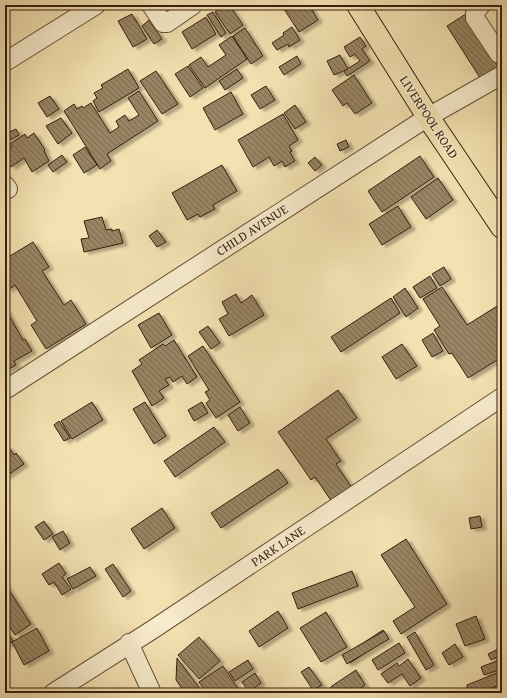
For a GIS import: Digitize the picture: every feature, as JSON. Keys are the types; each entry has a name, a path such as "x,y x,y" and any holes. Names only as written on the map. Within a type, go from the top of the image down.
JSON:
{"main road":[{"name":"LIVERPOOL ROAD","path":"358,5 428,117 502,227"}],"street":[{"path":"5,62 96,5"},
{"path":"151,5 163,23 167,23 193,5"},
{"path":"481,5 475,13 475,18 493,47 499,54 502,55"},
{"name":"CHILD AVENUE","path":"5,390 428,117 502,75"},
{"name":"PARK LANE","path":"53,693 152,630 502,397"},
{"path":"129,644 152,693"}],"building":[{"path":"225,5 229,5 243,25 230,34 215,12"},
{"path":"309,5 318,20 299,32 282,6"},
{"path":"213,12 226,33 221,37 207,15"},
{"path":"469,12 502,64 502,68 482,81 447,26"},
{"path":"132,14 147,39 133,47 118,21"},
{"path":"206,17 216,34 192,49 182,32"},
{"path":"149,20 162,39 154,44 142,26"},
{"path":"292,27 300,40 289,47 288,44 277,50 272,43 284,35 283,33"},
{"path":"245,28 263,56 251,64 233,36"},
{"path":"232,36 247,59 205,88 189,65 201,57 208,67 226,55 219,45"},
{"path":"360,37 366,46 362,49 370,61 347,76 344,71 360,61 355,54 350,57 344,47"},
{"path":"340,55 348,69 334,75 327,61"},
{"path":"297,56 301,64 284,75 279,67"},
{"path":"188,66 203,88 190,97 175,74"},
{"path":"128,69 139,88 99,112 93,101 97,98 94,93 103,88 101,85"},
{"path":"237,69 243,78 225,90 219,81"},
{"path":"156,71 178,104 162,114 140,81"},
{"path":"354,75 372,103 355,114 347,103 343,106 332,90"},
{"path":"266,86 275,100 260,109 251,95"},
{"path":"139,91 158,121 107,154 111,161 100,169 64,111 74,104 77,109 82,106 83,108 91,103 110,133 119,127 116,121 125,115 129,121 139,115 128,98"},
{"path":"231,92 243,114 215,130 203,108"},
{"path":"50,96 59,109 47,117 38,103"},
{"path":"295,105 306,122 295,129 284,113"},
{"path":"283,114 298,140 289,146 292,151 290,152 295,161 285,167 282,161 274,166 269,157 253,167 238,140"},
{"path":"61,118 72,133 58,144 46,126"},
{"path":"16,129 19,135 8,141 5,134"},
{"path":"34,133 45,150 44,151 49,161 32,172 24,158 11,167 5,157 5,151 12,147 10,144 25,134 27,138"},
{"path":"346,140 349,147 340,151 337,144"},
{"path":"85,147 97,165 84,173 73,155"},
{"path":"62,155 67,162 53,172 48,165"},
{"path":"420,156 434,177 382,212 368,191"},
{"path":"315,157 322,165 315,171 308,163"},
{"path":"222,165 237,191 213,205 215,209 200,217 198,214 187,220 172,193"},
{"path":"438,178 453,200 426,219 411,197"},
{"path":"398,206 411,227 382,245 369,224"},
{"path":"102,217 106,230 112,229 112,231 119,229 123,243 84,252 81,239 89,238 84,221"},
{"path":"157,230 166,242 157,247 149,236"},
{"path":"33,242 49,267 42,271 64,305 71,300 86,324 46,349 31,325 37,321 15,285 8,290 5,285 5,259"},
{"path":"444,267 451,279 440,286 432,274"},
{"path":"430,276 437,288 420,298 413,287"},
{"path":"442,287 467,325 502,303 502,326 497,330 502,338 502,357 468,378 452,353 449,354 434,330 440,326 423,299"},
{"path":"405,288 418,308 406,317 393,297"},
{"path":"236,294 241,303 252,295 264,315 229,336 219,319 228,314 222,302"},
{"path":"391,298 400,313 341,352 331,337"},
{"path":"5,308 23,340 25,339 32,351 14,361 16,365 5,371 5,355 9,353 8,351 5,353"},
{"path":"159,313 172,335 151,348 138,325"},
{"path":"208,326 220,343 211,349 199,332"},
{"path":"433,333 443,351 432,357 422,340"},
{"path":"174,340 197,377 187,384 182,376 173,382 170,377 165,379 169,385 159,391 164,398 152,406 132,371 142,364 139,360 163,344 165,346"},
{"path":"402,344 417,366 396,379 382,357"},
{"path":"203,346 240,402 216,418 206,403 210,400 205,392 209,390 188,356"},
{"path":"338,390 357,418 326,439 341,461 336,464 352,488 332,502 315,477 311,480 278,432"},
{"path":"92,402 103,420 72,439 61,421"},
{"path":"145,402 166,436 154,444 133,409"},
{"path":"202,402 208,413 194,421 188,410"},
{"path":"240,407 250,423 238,431 228,415"},
{"path":"59,421 70,438 64,441 54,425"},
{"path":"214,427 225,442 175,477 164,461"},
{"path":"8,446 14,455 16,453 24,464 5,477 5,448"},
{"path":"278,469 288,483 221,528 211,513"},
{"path":"162,508 175,528 144,549 131,529"},
{"path":"480,516 482,527 471,529 469,518"},
{"path":"44,521 53,534 44,540 35,527"},
{"path":"63,531 70,543 60,550 52,537"},
{"path":"406,539 447,604 401,634 393,621 415,607 381,555"},
{"path":"59,563 66,574 62,577 71,589 62,595 54,582 49,585 42,574"},
{"path":"113,564 131,591 123,597 105,569"},
{"path":"90,567 96,576 73,589 67,579"},
{"path":"352,571 358,586 298,609 292,593"},
{"path":"5,584 31,624 15,635 5,620"},
{"path":"278,611 288,628 259,647 249,631"},
{"path":"326,612 347,647 321,662 300,628"},
{"path":"476,616 485,639 465,646 456,624"},
{"path":"37,628 49,651 24,665 12,642"},
{"path":"5,629 13,641 5,646"},
{"path":"383,630 388,638 350,663 345,655"},
{"path":"384,631 389,639 347,664 342,655"},
{"path":"415,632 434,665 426,670 407,637"},
{"path":"199,637 220,661 199,679 178,655"},
{"path":"399,643 405,653 378,670 372,660"},
{"path":"455,644 463,657 449,665 442,653"},
{"path":"502,647 502,654 491,660 488,654"},
{"path":"177,658 203,693 185,693 176,680"},
{"path":"408,659 421,678 410,686 402,674 388,683 381,674 397,663 399,666"},
{"path":"502,659 502,669 484,675 481,667"},
{"path":"248,660 253,669 235,681 229,672"},
{"path":"223,666 241,693 207,693 199,682"},
{"path":"309,667 322,685 313,690 301,672"},
{"path":"356,670 365,685 354,693 328,693 327,691 332,686"},
{"path":"502,671 502,684 479,693 468,693 467,685"},
{"path":"255,673 261,683 249,692 242,682"}]}
